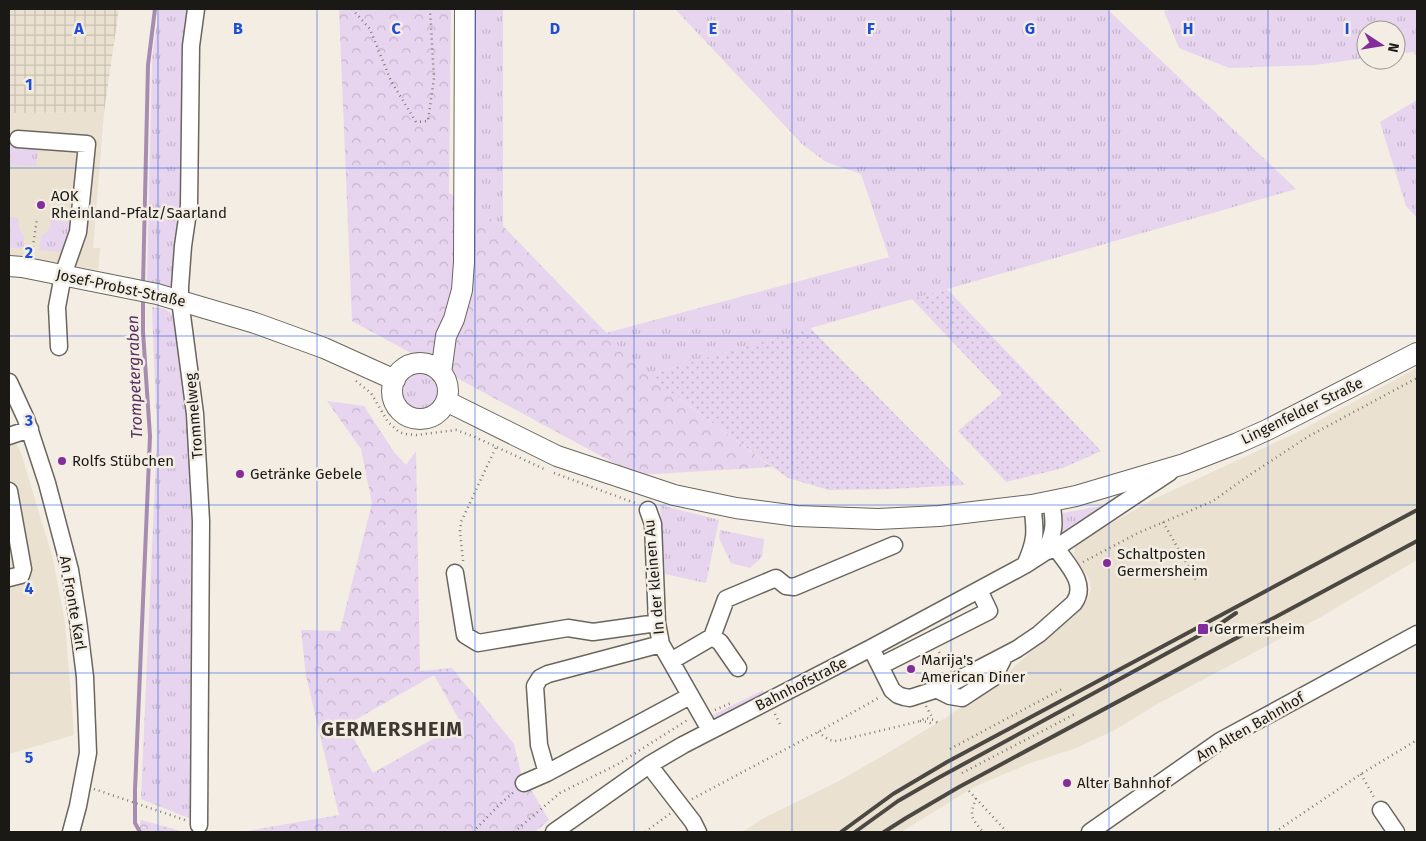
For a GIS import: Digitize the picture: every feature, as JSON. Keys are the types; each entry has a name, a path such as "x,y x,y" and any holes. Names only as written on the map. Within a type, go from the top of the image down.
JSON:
{"main road":[{"path":"441,373 446,336 454,318 462,290 464,262 465,9"},
{"name":"Josef-Probst-Straße","path":"9,266 125,287 180,300 255,323 324,348 394,380"},
{"path":"414,364 430,365 441,373 447,384 448,393 442,409 435,415 427,418 418,419 410,417 396,406 392,389 394,380 399,373 414,364 430,348 446,336"},
{"name":"Lingenfelder Straße","path":"446,401 557,456 674,495 736,508 797,516 878,519 939,516 1032,506 1184,464 1267,430 1417,353"}],"street":[{"name":"Trommelweg","path":"196,9 191,46 189,205 183,246 180,300 195,414 201,521 199,825"},
{"path":"18,139 88,144 78,232 63,275 57,307 59,347"},
{"name":"An Fronte Karl","path":"9,382 30,429 47,483 70,570 78,620 84,677 88,753 83,785 71,832"},
{"path":"9,436 30,429"},
{"name":"Bahnhofstraße","path":"554,832 705,723 871,648 1051,550 1184,464"},
{"path":"9,491 23,568 21,575 9,578"},
{"path":"871,648 892,690 898,695 910,698 938,690 955,682 1004,657 1039,634 1074,603 1079,592 1078,583 1071,569 1051,550 1054,524 1052,501"},
{"path":"1024,565 1032,551 1035,540 1032,506"},
{"name":"In der kleinen Au","path":"648,510 653,524 657,623 661,644 705,723"},
{"path":"671,661 712,637 726,599 776,578 786,586 794,587 894,544"},
{"path":"455,573 465,634 478,643 568,628 593,632 657,623"},
{"path":"881,669 932,640 989,612 978,590"},
{"name":"Am Alten Bahnhof","path":"1090,832 1220,741 1417,634"},
{"path":"712,637 720,642 738,668"},
{"path":"547,773 540,745 535,686 540,678 548,674 661,644"},
{"path":"938,690 950,696 962,698 994,677 1004,657"},
{"path":"524,783 547,773 690,696"},
{"path":"649,765 681,805 698,832"},
{"path":"1381,810 1396,832"}],"path":[{"path":"352,9 370,29 391,81 416,122 428,121 434,78 430,9"},
{"path":"31,260 37,219"},
{"path":"1071,569 1138,533 1213,501 1309,436 1417,378"},
{"path":"354,380 371,393 388,422 399,432 417,435 456,430 564,478 632,502 648,510"},
{"path":"455,573 463,561 461,522 496,447"},
{"path":"1163,522 1196,580"},
{"path":"932,640 955,682"},
{"path":"950,748 1062,689"},
{"path":"644,832 681,805 892,690"},
{"path":"962,773 1075,714"},
{"path":"514,832 560,793 618,764 694,716 705,723"},
{"path":"818,732 829,740 837,741 928,718 938,723"},
{"path":"920,721 934,725"},
{"path":"1276,832 1361,774 1417,740"},
{"path":"1361,774 1381,810"},
{"path":"473,832 524,783"},
{"path":"83,785 119,796 183,820"},
{"path":"969,791 1006,832"},
{"path":"976,798 971,810 973,820 983,832"}],"shaded area":[{"path":"9,9 119,9 104,112 9,113"},
{"path":"104,112 93,248 100,248 98,270 9,256 9,113"},
{"path":"1417,368 1417,560 1319,618 1159,703 1113,731 1076,748 1028,764 976,786 901,832 742,832 764,818 837,782 886,754 947,717 1006,674 1088,599 1091,589 1090,581 1074,554 1075,546 1078,542 1154,499 1296,433"},
{"path":"9,430 21,453 53,559 65,622 74,735 9,754"}],"green space":[{"path":"159,9 194,9 187,205 173,283 170,287 147,282 152,59"},
{"path":"339,9 451,9 449,193 503,226 647,375 772,467 636,475 352,321"},
{"path":"475,9 503,9 503,226 472,207"},
{"path":"675,9 1107,9 1296,189 647,375 606,333 889,257 861,174 826,162 802,144"},
{"path":"1175,9 1417,9 1417,56 1412,52 1406,53 1406,20 1356,20 1356,59 1315,65 1229,68 1179,48 1164,11"},
{"path":"1417,100 1417,218 1406,206 1380,122"},
{"path":"10,142 39,144 36,166 13,165 9,169"},
{"path":"9,217 16,217 20,231 24,236 24,249 9,247"},
{"path":"51,220 72,222 69,246 61,252 39,250 41,236 49,230"},
{"path":"947,289 1101,451 1063,468 1006,482 958,431 1002,394 912,299"},
{"path":"152,307 165,309 179,319 197,507 196,821 141,799 157,436"},
{"path":"810,328 965,485 829,490 788,478 647,375"},
{"path":"420,372 427,373 433,378 438,384 438,398 433,404 427,409 420,410 413,409 407,404 402,398 401,391 402,384 407,378 413,373"},
{"path":"327,401 364,406 394,452 406,465 416,451 420,671 452,668 514,744 521,773 549,820 535,832 241,832 339,815 306,676 301,630 340,631 372,503 361,449","holes":["434,675 461,723 373,773 346,725"]},
{"path":"1113,504 1059,540 1063,513"},
{"path":"660,505 719,520 706,583 665,574"},
{"path":"720,530 764,539 762,557 750,568 731,563 719,538"},
{"path":"763,690 765,694 720,717 709,717"},
{"path":"141,820 184,832 139,832"}],"waterway":[{"name":"Trompetergraben","path":"143,286 148,65 155,9"},
{"name":"Trompetergraben","path":"140,832 135,823 135,790 150,436 143,332 143,298"}],"railway":[{"path":"841,832 893,794 947,762 1417,510"},
{"path":"884,832 959,787 1417,541"},
{"path":"855,832 898,801 938,778 1217,626 1236,613"}],"place":[{"name":"AOK Rheinland-Pfalz/Saarland","path":"41,205"},
{"name":"Rolfs Stübchen","path":"62,461"},
{"name":"Getränke Gebele","path":"240,474"},
{"name":"Schaltposten Germersheim","path":"1107,563"},
{"name":"Germersheim","path":"1203,629"},
{"name":"Marija's American Diner","path":"911,669"},
{"name":"Alter Bahnhof","path":"1067,783"}],"district":[{"name":"GERMERSHEIM","path":"392,729"}]}
